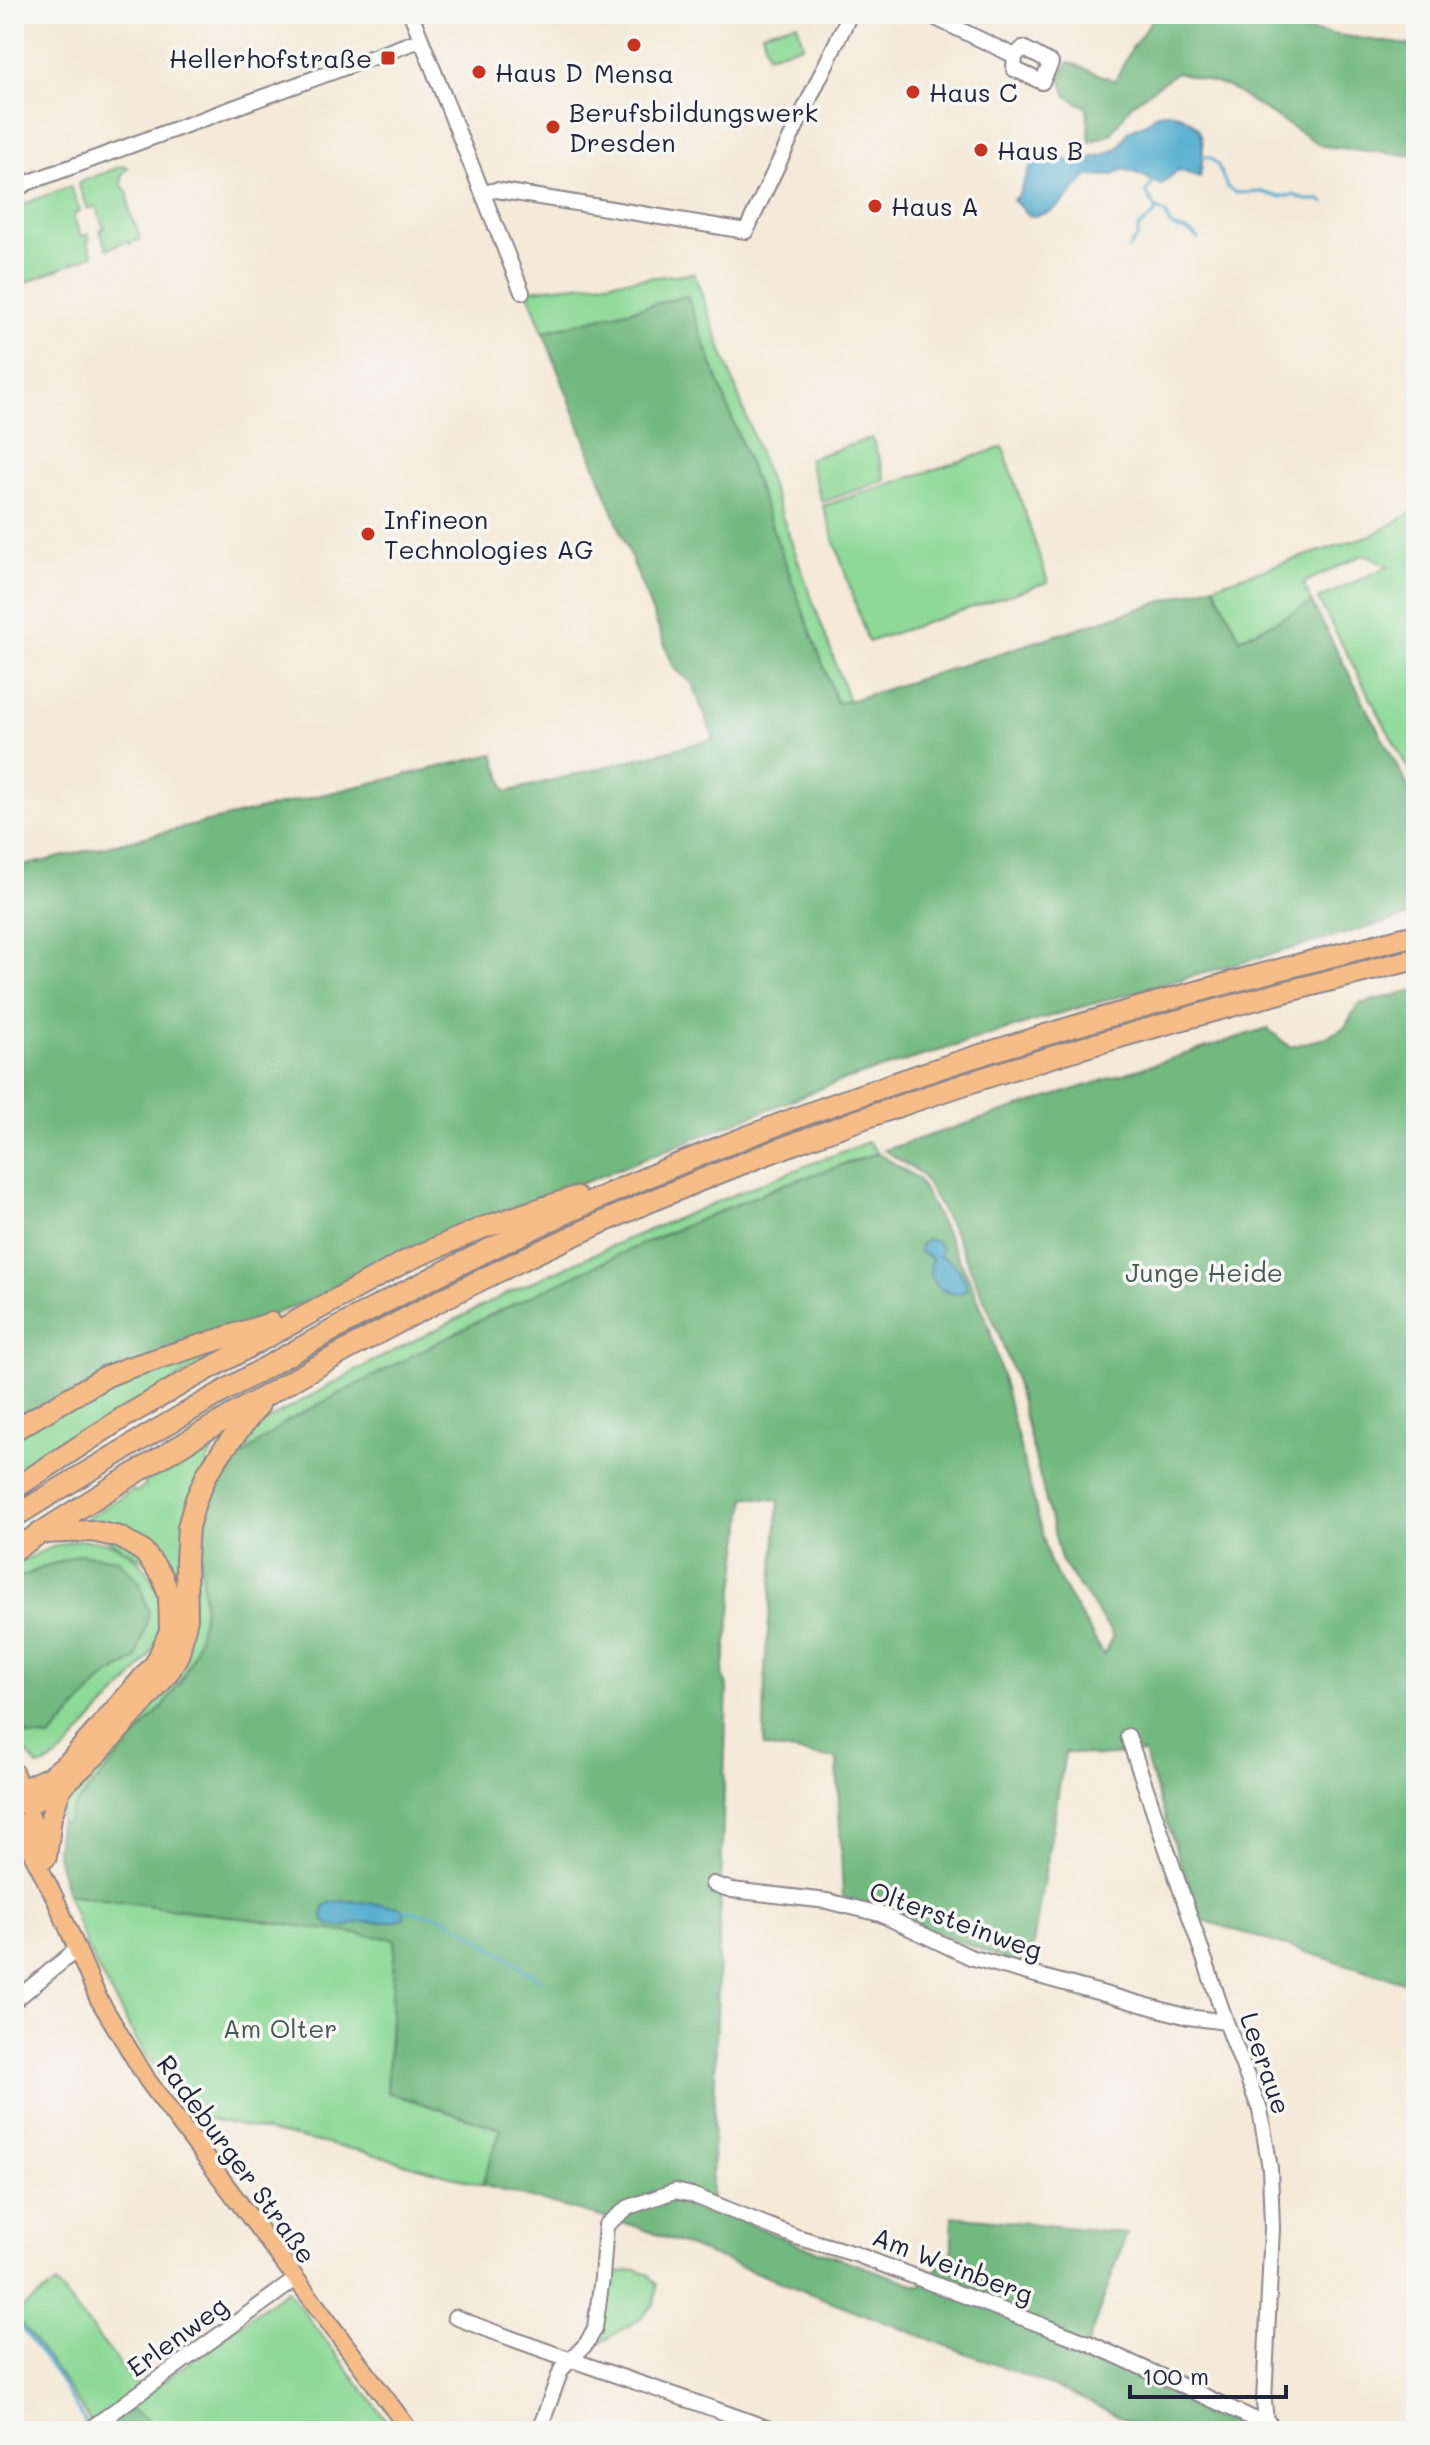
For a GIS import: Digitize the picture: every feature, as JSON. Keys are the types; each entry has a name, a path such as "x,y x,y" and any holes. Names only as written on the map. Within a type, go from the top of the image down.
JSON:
{"highway":[{"path":"14,1517 183,1414 342,1325 439,1274 618,1190 772,1127 937,1068 1080,1023 1416,935"},
{"path":"14,1550 363,1340 538,1252 655,1200 784,1148 926,1097 1086,1046 1416,959"},
{"path":"14,1489 121,1419 406,1261 470,1233 587,1193 618,1190"},
{"path":"14,1430 125,1369 317,1309"},
{"path":"17,1797 43,1798 61,1787 97,1754 153,1692 174,1662 187,1618 188,1527 196,1499 207,1474 223,1450 267,1396"},
{"path":"17,1797 71,1760 156,1663 170,1631 169,1596 162,1576 144,1552 120,1537 91,1531 39,1533"},
{"path":"46,1857 51,1817 61,1787"}],"main road":[{"name":"Radeburger Straße","path":"17,1797 46,1857 55,1898"},
{"name":"Radeburger Straße","path":"17,1797 42,1876 55,1898 98,1998 148,2081 410,2431"}],"street":[{"path":"411,14 522,292"},
{"path":"483,193 496,190 746,231 850,14"},
{"path":"927,14 1015,56"},
{"path":"18,186 420,40"},
{"name":"Leeraue","path":"1128,1736 1226,2022 1260,2110 1270,2168 1272,2228 1264,2387 1266,2421"},
{"name":"Oltersteinweg","path":"713,1884 732,1890 827,1901 880,1914 970,1957 1188,2017 1226,2022"},
{"path":"14,2001 76,1950"},
{"name":"Am Weinberg","path":"570,2359 587,2343 595,2328 606,2225 629,2207 675,2191 797,2237 869,2259 1065,2333 1254,2419 1266,2421 1278,2431"},
{"name":"Erlenweg","path":"87,2431 296,2279"},
{"path":"455,2317 775,2431"},
{"path":"539,2431 561,2370 570,2359"}],"green space":[{"path":"1156,14 1247,14 1288,28 1416,46 1416,156 1322,146 1228,87 1177,72 1131,105 1111,134 1090,142 1087,108 1067,96 1060,76 1069,62 1115,81 1132,48"},
{"path":"797,23 803,45 768,55 762,32"},
{"path":"122,166 128,167 122,175 122,185 128,194 130,213 141,239 107,249 96,206 88,209 78,183"},
{"path":"70,186 80,211 73,215 81,237 88,234 90,239 87,241 93,255 15,287 14,208"},
{"path":"694,273 849,701 837,703 687,296 543,332 527,290"},
{"path":"687,296 837,703 1214,585 1240,639 1312,603 1416,802 1416,914 1071,1010 832,1084 588,1181 479,1219 404,1251 304,1303 246,1324 14,1422 14,868 494,754 506,792 714,739 692,683 674,668 543,332"},
{"path":"872,438 886,480 822,502 808,459"},
{"path":"1003,447 1048,582 868,642 823,506"},
{"path":"1416,499 1416,784 1318,599 1389,566 1365,554 1303,583 1312,603 1240,640 1214,585 1374,534 1410,514"},
{"name":"Junge Heide","path":"1416,990 1416,1986 1199,1919 1144,1753 1097,1756 1065,1752 1029,1968 843,1897 837,1759 764,1747 765,1668 779,1500 746,1497 723,1673 727,1687 711,2208 795,2243 920,2286 952,2255 952,2216 1127,2233 1086,2348 1268,2431 1149,2431 1072,2394 635,2226 482,2185 501,2129 387,2092 395,1939 67,1894 56,1850 59,1822 67,1823 72,1809 164,1705 181,1681 194,1653 203,1617 201,1519 205,1505 233,1463 287,1421 486,1317 644,1243 785,1184 878,1153 918,1179 968,1276 989,1326 1050,1564 1104,1655 1113,1635 1061,1560 1014,1375 993,1319 954,1232 921,1174 884,1150 1267,1028 1290,1047 1327,1037 1345,1027 1358,1004"},
{"path":"868,1142 878,1153 785,1184 644,1243 201,1519 203,1610 192,1658 184,1675 153,1719 67,1824 59,1822 65,1797 160,1694 206,1490 242,1438 267,1420 370,1363 508,1293 625,1240"},
{"path":"238,1341 14,1481 14,1435 103,1384"},
{"path":"222,1437 208,1460 179,1626 169,1575 79,1523"},
{"path":"78,1540 116,1546 142,1565 160,1602 160,1630 150,1654 128,1683 62,1754 38,1767 21,1745 14,1726 14,1701 28,1736 50,1738 103,1679 136,1659 39,1569 14,1581 14,1567 45,1550"},
{"path":"79,1554 117,1559 139,1581 149,1613 136,1659 103,1679 50,1738 28,1736 14,1701 14,1581"},
{"name":"Am Olter","path":"67,1894 396,1939 387,2092 501,2129 482,2185 365,2152 186,2114 135,2038 88,1950"},
{"path":"636,2269 649,2274 657,2285 654,2304 640,2319 603,2341 597,2338 607,2282 615,2274"},
{"path":"56,2284 139,2388 92,2424 14,2314"},
{"path":"287,2290 395,2431 149,2431 147,2419 124,2410"},
{"path":"124,2410 134,2411 147,2419 149,2431 97,2431"}],"water":[{"path":"1168,112 1191,121 1201,135 1203,153 1200,177 1178,170 1161,185 1122,169 1114,175 1088,176 1056,208 1040,215 1029,216 1013,200 1019,194 1033,160 1042,154 1052,154 1072,162 1104,155 1118,148 1129,131 1155,115"},
{"path":"927,1239 937,1242 942,1249 939,1256 958,1268 967,1289 959,1294 952,1293 935,1284 931,1273 932,1259 920,1252 920,1245"},
{"path":"352,1901 400,1907 404,1910 404,1918 394,1922 360,1922 344,1927 331,1926 324,1921 326,1905"}],"waterway":[{"path":"1203,156 1211,158 1227,187 1236,193 1262,192 1279,197 1294,195 1324,203"},
{"path":"1128,249 1138,237 1138,228 1155,214 1156,208 1146,192 1154,181"},
{"path":"1156,208 1166,214 1174,228 1193,234 1198,239"},
{"path":"404,1910 441,1917 465,1929 542,1982"},
{"path":"14,2318 56,2374 85,2422"}],"place":[{"name":"Mensa","path":"634,45"},
{"name":"Hellerhofstraße","path":"388,58"},
{"name":"Haus D","path":"479,72"},
{"name":"Haus C","path":"913,92"},
{"name":"Berufsbildungswerk Dresden","path":"553,127"},
{"name":"Haus B","path":"981,150"},
{"name":"Haus A","path":"875,206"},
{"name":"Infineon Technologies AG","path":"368,534"}]}
